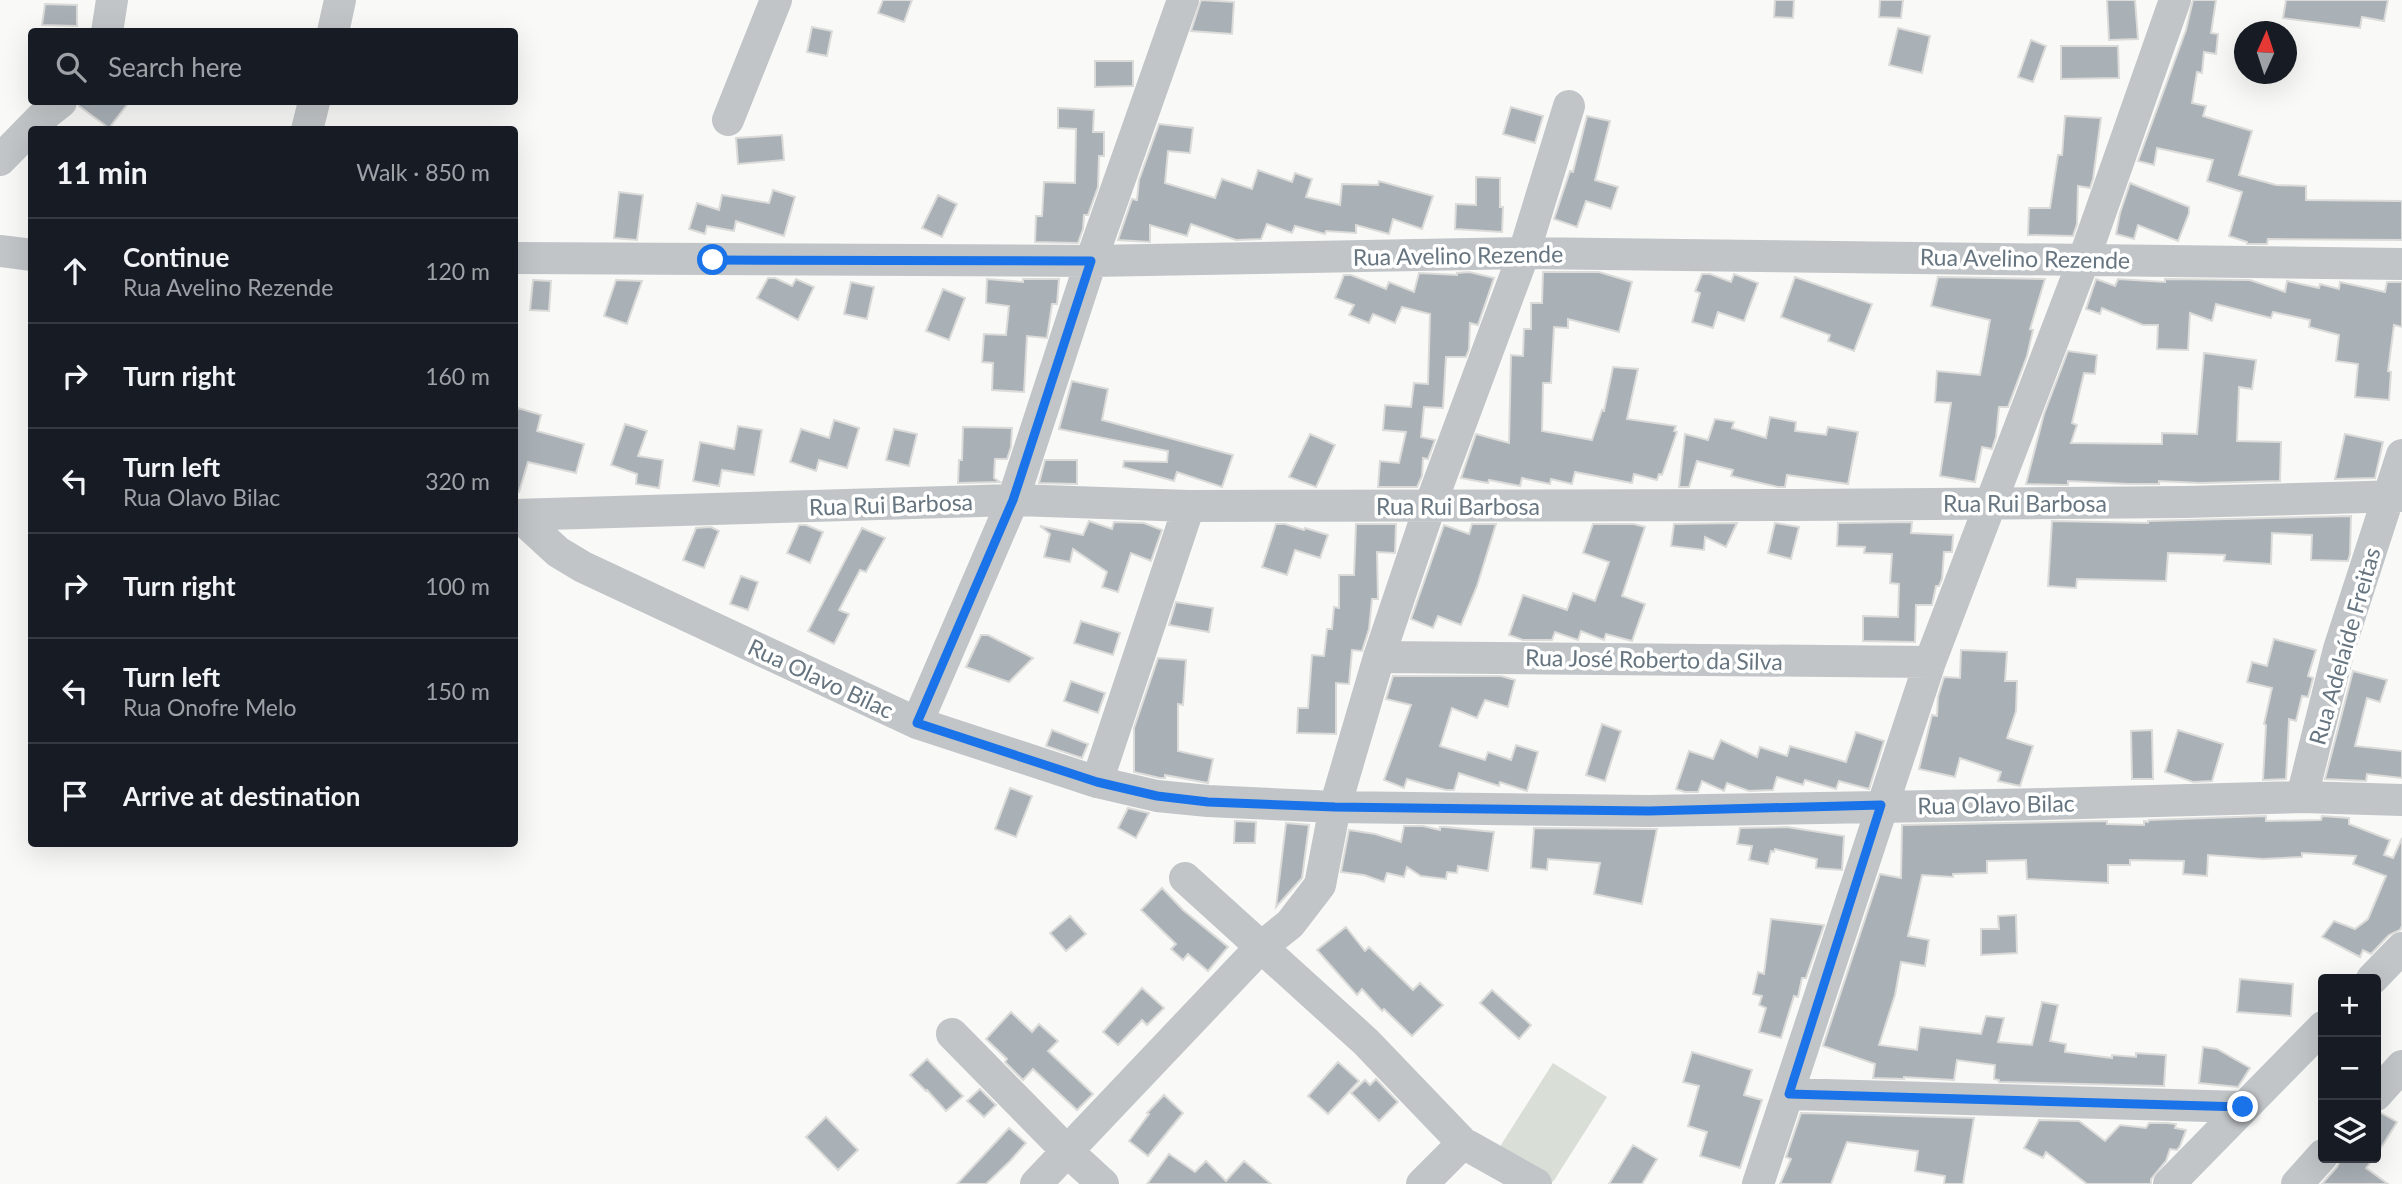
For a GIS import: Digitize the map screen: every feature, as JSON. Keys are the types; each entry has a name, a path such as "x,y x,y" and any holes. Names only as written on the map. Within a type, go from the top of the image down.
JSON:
{"street":[{"path":"108,28 112,0"},
{"path":"334,28 340,0"},
{"path":"729,120 776,0"},
{"path":"917,723 1013,500 1091,261 1183,0"},
{"path":"1758,1184 1930,662 2084,258 2175,0"},
{"path":"33,126 57,105"},
{"path":"308,126 313,105"},
{"path":"1036,1184 1259,948 1290,924 1320,885 1335,807 1379,657 1430,506 1524,253 1569,106"},
{"path":"0,160 28,131"},
{"path":"0,251 28,254"},
{"name":"Rua Avelino Rezende","path":"518,258 1091,261 1524,253 2402,264"},
{"name":"Rua Adelaíde Freitas","path":"2302,797 2339,649 2396,496 2402,455"},
{"name":"Rua Rui Barbosa","path":"518,516 1013,500 1189,506 1430,506 2185,502 2396,496"},
{"path":"1097,782 1189,506"},
{"name":"Rua Olavo Bilac","path":"518,517 583,568 917,723 1097,782 1157,796 1208,802 1335,807 1649,811 2302,797 2402,800"},
{"name":"Rua José Roberto da Silva","path":"1379,657 1930,662"},
{"path":"1185,878 1259,948 1366,1042 1463,1143 1536,1184"},
{"path":"2377,974 2402,948"},
{"path":"2169,1184 2318,1032"},
{"path":"952,1034 1103,1184"},
{"path":"2381,1090 2402,1066"},
{"path":"1789,1094 2243,1107"},
{"path":"1422,1184 1463,1143"},
{"path":"2297,1184 2318,1161"}],"shaded area":[{"path":"1553,1063 1607,1097 1553,1182 1499,1148"}],"building":[{"path":"883,0 912,0 904,22 878,13"},
{"path":"1201,0 1234,2 1232,34 1191,31"},
{"path":"1775,0 1794,0 1793,18 1774,17"},
{"path":"1880,0 1903,0 1901,18 1879,17"},
{"path":"2107,0 2135,0 2138,39 2109,40"},
{"path":"2193,0 2216,0 2211,33 2218,34 2216,54 2204,52 2202,73 2197,72 2192,103 2206,106 2203,116 2252,131 2239,175 2276,185 2306,186 2306,200 2402,201 2402,240 2268,239 2267,244 2247,244 2229,236 2242,192 2207,181 2213,160 2157,148 2154,165 2138,161 2186,30"},
{"path":"2286,0 2388,0 2384,21 2362,17 2360,28 2283,18"},
{"path":"45,4 77,5 77,26 42,25"},
{"path":"812,27 832,31 827,56 807,52"},
{"path":"1898,28 1930,36 1922,73 1889,65"},
{"path":"2031,40 2046,46 2033,82 2018,77"},
{"path":"2061,46 2118,46 2119,78 2061,79"},
{"path":"1095,61 1133,61 1133,86 1095,87"},
{"path":"127,105 111,126 106,126 79,106"},
{"path":"1511,107 1543,116 1535,143 1503,134"},
{"path":"1058,108 1094,110 1093,132 1104,132 1104,156 1099,156 1098,187 1088,215 1084,215 1078,243 1035,242 1036,216 1042,216 1044,182 1075,183 1076,129 1058,128"},
{"path":"1587,116 1610,121 1595,180 1618,187 1611,209 1586,201 1577,227 1554,219 1570,171 1573,172"},
{"path":"2065,116 2101,118 2093,179 2090,188 2078,186 2077,224 2073,236 2028,235 2029,208 2050,208 2058,155 2062,155"},
{"path":"1159,124 1193,128 1190,153 1168,151 1165,183 1215,198 1222,179 1252,189 1258,170 1292,182 1295,173 1312,179 1306,197 1340,205 1342,184 1378,185 1379,181 1433,196 1422,229 1393,219 1389,234 1356,225 1356,233 1326,231 1325,234 1295,226 1292,233 1267,224 1261,239 1236,240 1191,224 1187,236 1150,225 1150,242 1118,240 1132,199 1137,200 1139,180"},
{"path":"782,135 784,160 738,164 736,138"},
{"path":"1476,177 1500,178 1502,232 1455,229 1456,204 1476,205"},
{"path":"2130,183 2189,207 2178,241 2138,225 2134,239 2116,234"},
{"path":"773,190 795,197 784,236 736,221 734,231 707,226 705,234 689,229 697,203 719,210 722,195 769,203"},
{"path":"619,192 643,195 637,240 614,238"},
{"path":"938,195 957,204 942,237 922,228"},
{"path":"1469,272 1494,278 1478,325 1470,323 1466,357 1446,357 1443,408 1424,407 1421,437 1435,440 1428,459 1423,458 1422,476 1417,487 1378,487 1380,461 1399,463 1406,432 1383,430 1385,405 1411,407 1414,383 1428,384 1430,314 1402,307 1395,323 1373,314 1369,323 1349,315 1354,305 1335,298 1344,275 1351,275 1386,289 1389,282 1414,292 1419,273 1457,275"},
{"path":"1543,272 1599,272 1632,282 1619,332 1568,319 1568,328 1554,327 1551,383 1543,383 1542,431 1592,440 1602,410 1604,411 1613,367 1638,369 1627,419 1676,426 1674,431 1677,432 1662,475 1659,474 1657,480 1634,474 1632,483 1575,472 1572,484 1551,479 1550,484 1522,478 1520,486 1461,478 1476,434 1509,443 1511,355 1523,356 1524,329 1531,329 1531,303 1542,303"},
{"path":"1702,274 1710,274 1731,282 1734,274 1758,283 1744,321 1718,312 1713,328 1692,322 1700,293 1695,291"},
{"path":"1795,277 1872,304 1854,351 1828,341 1830,335 1781,317"},
{"path":"1938,277 2045,279 2030,329 2033,330 2027,356 2008,407 1999,407 1992,449 1982,447 1975,482 1940,476 1951,403 1935,402 1937,371 1980,375 1990,320 1931,306"},
{"path":"768,278 775,278 792,286 796,279 814,287 798,320 757,298"},
{"path":"987,279 1023,282 1023,279 1059,279 1057,304 1052,304 1047,338 1027,336 1024,392 992,390 993,363 982,362 984,334 1006,335 1009,306 986,303"},
{"path":"2096,279 2115,286 2118,279 2165,282 2165,279 2250,280 2285,292 2287,281 2339,289 2340,282 2385,292 2387,282 2402,282 2402,327 2394,325 2388,371 2391,372 2389,400 2355,397 2358,364 2336,361 2339,335 2309,327 2310,320 2273,312 2271,318 2216,304 2212,321 2190,313 2188,350 2157,349 2158,325 2143,325 2102,308 2100,314 2086,309"},
{"path":"533,280 551,281 549,311 530,310"},
{"path":"616,280 642,281 627,324 604,316"},
{"path":"851,282 874,287 867,319 844,314"},
{"path":"943,289 965,298 949,340 926,331"},
{"path":"2068,351 2097,355 2095,374 2084,373 2072,423 2077,425 2071,443 2162,444 2162,433 2197,434 2204,353 2256,360 2252,389 2239,387 2237,441 2281,442 2280,481 2159,481 2159,484 2129,484 2068,481 2068,485 2026,484 2044,414"},
{"path":"1072,381 1108,389 1102,420 1233,455 1222,487 1177,472 1174,481 1123,467 1124,461 1167,462 1168,451 1059,429"},
{"path":"518,408 541,415 537,431 584,444 576,473 528,462 519,492"},
{"path":"1770,417 1796,422 1795,431 1826,435 1828,427 1858,432 1848,484 1787,475 1785,487 1778,487 1731,476 1733,470 1697,461 1689,487 1679,487 1685,434 1708,440 1715,419 1734,422 1732,428 1766,438"},
{"path":"834,420 859,428 847,468 819,460 816,471 790,462 801,429 829,438"},
{"path":"625,424 647,431 638,456 663,460 659,488 636,484 637,474 611,465"},
{"path":"738,426 762,430 754,475 722,470 719,486 693,481 700,442 734,449"},
{"path":"963,427 1012,428 1007,459 995,459 994,478 1000,482 958,483"},
{"path":"894,429 917,434 909,466 886,460"},
{"path":"1310,434 1335,445 1316,487 1289,477"},
{"path":"2345,434 2383,442 2375,478 2335,479"},
{"path":"1045,460 1077,460 1077,484 1039,483"},
{"path":"2351,516 2348,561 2311,560 2312,535 2272,533 2271,564 2224,561 2225,555 2168,553 2166,581 2077,579 2076,588 2048,586 2052,521 2148,523"},
{"path":"1089,521 1112,529 1114,522 1144,523 1162,530 1151,561 1131,553 1118,592 1102,587 1107,572 1073,549 1070,562 1044,557 1050,534 1040,526 1083,535"},
{"path":"1912,522 1911,533 1953,535 1952,552 1944,552 1942,579 1939,586 1936,586 1932,605 1916,605 1915,642 1863,641 1863,616 1898,617 1899,584 1890,583 1892,554 1864,553 1865,547 1837,546 1838,523"},
{"path":"1737,523 1726,547 1705,537 1704,550 1671,546 1674,524"},
{"path":"1775,523 1799,527 1791,559 1768,553"},
{"path":"1276,524 1328,535 1320,558 1295,550 1287,575 1262,567"},
{"path":"1356,524 1396,524 1395,553 1377,552 1378,599 1372,599 1369,629 1362,651 1352,650 1349,684 1336,683 1336,734 1297,733 1298,708 1308,708 1312,655 1324,656 1327,629 1332,629 1334,607 1339,608 1339,575 1354,575"},
{"path":"1472,524 1496,524 1477,586 1461,625 1438,616 1433,628 1411,619 1444,525 1469,534"},
{"path":"1593,524 1634,524 1645,527 1622,596 1645,604 1632,641 1606,634 1604,640 1581,631 1578,640 1555,632 1552,640 1523,640 1509,635 1523,595 1567,610 1573,593 1595,601 1609,562 1583,553"},
{"path":"799,525 823,532 810,563 787,553"},
{"path":"711,527 719,531 704,568 683,560 696,528"},
{"path":"862,528 885,538 866,572 860,570 839,610 849,614 834,644 808,631"},
{"path":"741,576 758,582 748,610 730,604"},
{"path":"1176,602 1213,608 1209,632 1169,625"},
{"path":"1081,621 1120,633 1113,655 1074,643"},
{"path":"981,635 988,635 1033,658 1009,682 966,667"},
{"path":"2274,639 2316,650 2308,676 2313,678 2308,697 2302,696 2296,721 2289,719 2286,779 2263,780 2264,724 2272,688 2247,682 2252,662 2267,666"},
{"path":"1961,650 2007,652 2005,681 2017,681 2016,711 2007,738 2033,746 2020,786 1998,781 2001,772 1960,758 1955,777 1919,769 1932,715 1937,716 1938,697 1944,677 1960,678"},
{"path":"1158,658 1186,660 1183,705 1178,704 1178,751 1213,759 1208,783 1165,775 1165,778 1160,778 1134,772 1134,728"},
{"path":"2353,671 2387,680 2380,702 2367,698 2355,746 2402,751 2402,778 2367,774 2366,781 2325,779"},
{"path":"1393,676 1501,676 1515,680 1508,707 1485,700 1477,718 1452,708 1440,746 1485,760 1488,752 1511,760 1516,745 1538,752 1527,791 1500,782 1499,786 1459,773 1454,790 1407,779 1404,788 1384,780 1411,705 1386,699"},
{"path":"1071,681 1105,693 1098,713 1064,701"},
{"path":"1602,724 1621,731 1605,781 1586,775"},
{"path":"1052,730 1088,744 1082,758 1046,746"},
{"path":"2152,730 2153,779 2132,779 2131,731"},
{"path":"2178,730 2223,744 2212,781 2193,782 2165,772"},
{"path":"1856,732 1884,741 1869,789 1839,781 1836,789 1805,780 1803,785 1777,777 1773,790 1749,791 1727,783 1724,791 1702,781 1698,792 1676,789 1689,751 1713,759 1721,740 1757,757 1760,747 1787,756 1790,746 1846,762"},
{"path":"1010,788 1032,796 1016,837 995,829"},
{"path":"1128,808 1149,813 1136,838 1118,828"},
{"path":"2266,816 2266,821 2321,820 2322,816 2349,818 2349,824 2390,840 2384,855 2393,858 2402,838 2400,930 2389,935 2371,954 2363,950 2360,957 2322,937 2334,921 2355,929 2368,919 2386,876 2353,864 2356,856 2302,853 2302,857 2263,859 2208,855 2207,876 2183,874 2184,861 2130,860 2130,865 2108,865 2108,883 2027,879 2026,860 1987,861 1987,873 1953,874 1953,877 1922,875 1908,936 1929,940 1925,966 1901,962 1895,995 1879,1045 1917,1050 1920,1027 1981,1034 1986,1016 2004,1018 1998,1042 2032,1045 2042,1002 2058,1005 2050,1041 2066,1044 2065,1052 2112,1058 2112,1055 2136,1057 2136,1053 2166,1055 2164,1086 1999,1082 1994,1079 1995,1065 1957,1060 1954,1080 1873,1078 1875,1064 1823,1046 1880,874 1901,878 1902,825 2107,821 2107,824 2144,825 2144,821 2149,820"},
{"path":"1235,821 1256,822 1255,843 1234,843"},
{"path":"1286,823 1309,825 1302,878 1276,907"},
{"path":"1404,826 1494,832 1488,871 1458,866 1457,873 1447,872 1446,879 1421,876 1407,867 1404,877 1387,873 1384,882 1364,875 1341,872 1349,830 1401,842"},
{"path":"1787,827 1844,836 1842,870 1816,868 1817,859 1775,849 1774,852 1771,851 1768,864 1749,860 1752,846 1737,844 1740,828"},
{"path":"1534,828 1657,829 1642,904 1594,894 1600,863 1548,859 1547,870 1531,868"},
{"path":"1162,888 1183,910 1228,947 1208,971 1188,954 1183,960 1171,949 1176,944 1141,910"},
{"path":"2016,915 2017,953 1981,955 1981,929 1999,929 1998,916"},
{"path":"1070,916 1086,934 1066,951 1050,933"},
{"path":"1771,919 1824,925 1806,978 1802,978 1798,997 1794,996 1781,1038 1759,1032 1766,1008 1759,1005 1762,996 1753,994 1758,972 1764,974"},
{"path":"1346,927 1365,951 1369,947 1413,990 1420,983 1443,1005 1412,1036 1384,1009 1382,1011 1362,989 1357,995 1317,950"},
{"path":"2240,979 2293,984 2291,1016 2237,1012"},
{"path":"1142,988 1164,1008 1147,1025 1142,1020 1118,1045 1103,1032"},
{"path":"1492,990 1531,1025 1519,1039 1480,1003"},
{"path":"1011,1012 1032,1032 1039,1024 1058,1041 1048,1051 1093,1094 1077,1110 1033,1069 1023,1080 1005,1062 1007,1059 986,1039"},
{"path":"2203,1047 2217,1049 2250,1068 2238,1087 2199,1083"},
{"path":"1692,1052 1752,1070 1744,1095 1762,1100 1740,1168 1700,1156 1707,1132 1688,1126 1699,1086 1683,1082"},
{"path":"927,1059 963,1096 946,1111 910,1075"},
{"path":"1338,1062 1359,1081 1328,1114 1308,1096"},
{"path":"1376,1079 1398,1102 1379,1121 1351,1093 1365,1080 1370,1085"},
{"path":"980,1089 996,1105 984,1117 967,1101"},
{"path":"1164,1095 1183,1113 1148,1156 1129,1141 1149,1114 1147,1113"},
{"path":"1801,1113 1974,1118 1963,1184 1944,1184 1945,1176 1915,1171 1918,1151 1847,1142 1831,1184 1780,1184 1791,1159 1786,1157"},
{"path":"2381,1113 2397,1122 2381,1148"},
{"path":"826,1117 858,1150 838,1170 806,1137"},
{"path":"2039,1120 2079,1121 2105,1141 2120,1125 2146,1128 2149,1123 2167,1123 2176,1124 2175,1128 2186,1130 2180,1146 2177,1150 2170,1149 2166,1161 2151,1179 2151,1184 2087,1184 2046,1152 2043,1158 2024,1148"},
{"path":"1009,1128 1026,1143 1010,1161 986,1184 957,1184"},
{"path":"1633,1145 1657,1159 1642,1184 1609,1184"},
{"path":"1169,1154 1195,1172 1206,1161 1226,1181 1244,1161 1271,1184 1147,1184"},
{"path":"2339,1163 2370,1163 2366,1168 2388,1184 2322,1184"}],"route":[{"path":"713,260 1091,261 1013,500 917,723 1097,782 1157,796 1208,802 1335,807 1649,811 1881,805 1789,1094 2243,1107"}]}
